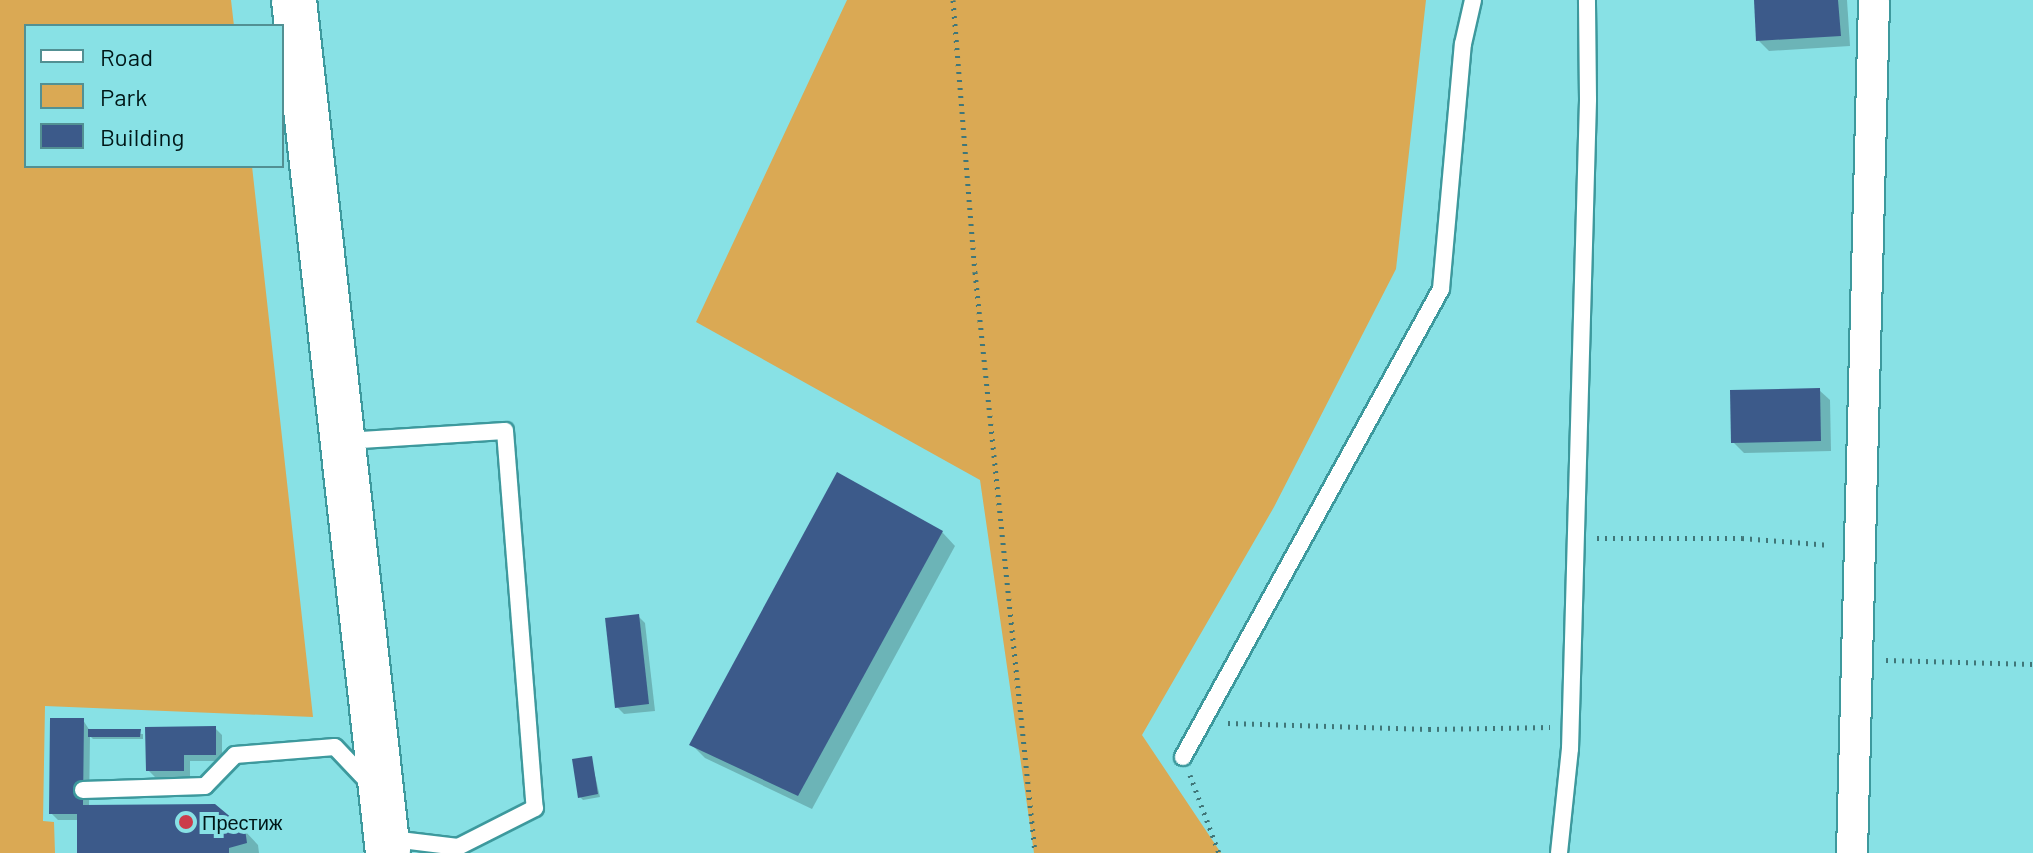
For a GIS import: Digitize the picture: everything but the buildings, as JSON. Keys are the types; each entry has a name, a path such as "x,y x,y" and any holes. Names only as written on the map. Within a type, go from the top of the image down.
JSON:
{"highway":[{"path":"294,0 390,836"}],"street":[{"path":"1852,853 1874,0"}],"lane":[{"path":"1183,757 1441,289 1463,44 1473,0"},
{"path":"1559,853 1571,727 1587,0"},
{"path":"83,790 205,786 235,755 335,747 390,836 458,847 535,808 505,431 343,441"}],"path":[{"path":"953,0 975,272 1035,853"},
{"path":"1576,538 1742,538 1859,547"},
{"path":"1857,659 2033,664"},
{"path":"1202,723 1429,729 1571,727"},
{"path":"1183,757 1219,853"}],"green space":[{"path":"0,0 231,0 234,24 24,24 24,168 252,168 313,717 45,706 43,821 54,822 55,853 0,853"},
{"path":"847,0 1426,0 1396,269 1274,507 1142,735 1221,853 1034,853 980,480 696,322"}],"place":[{"name":"Престиж","path":"186,822"}]}
